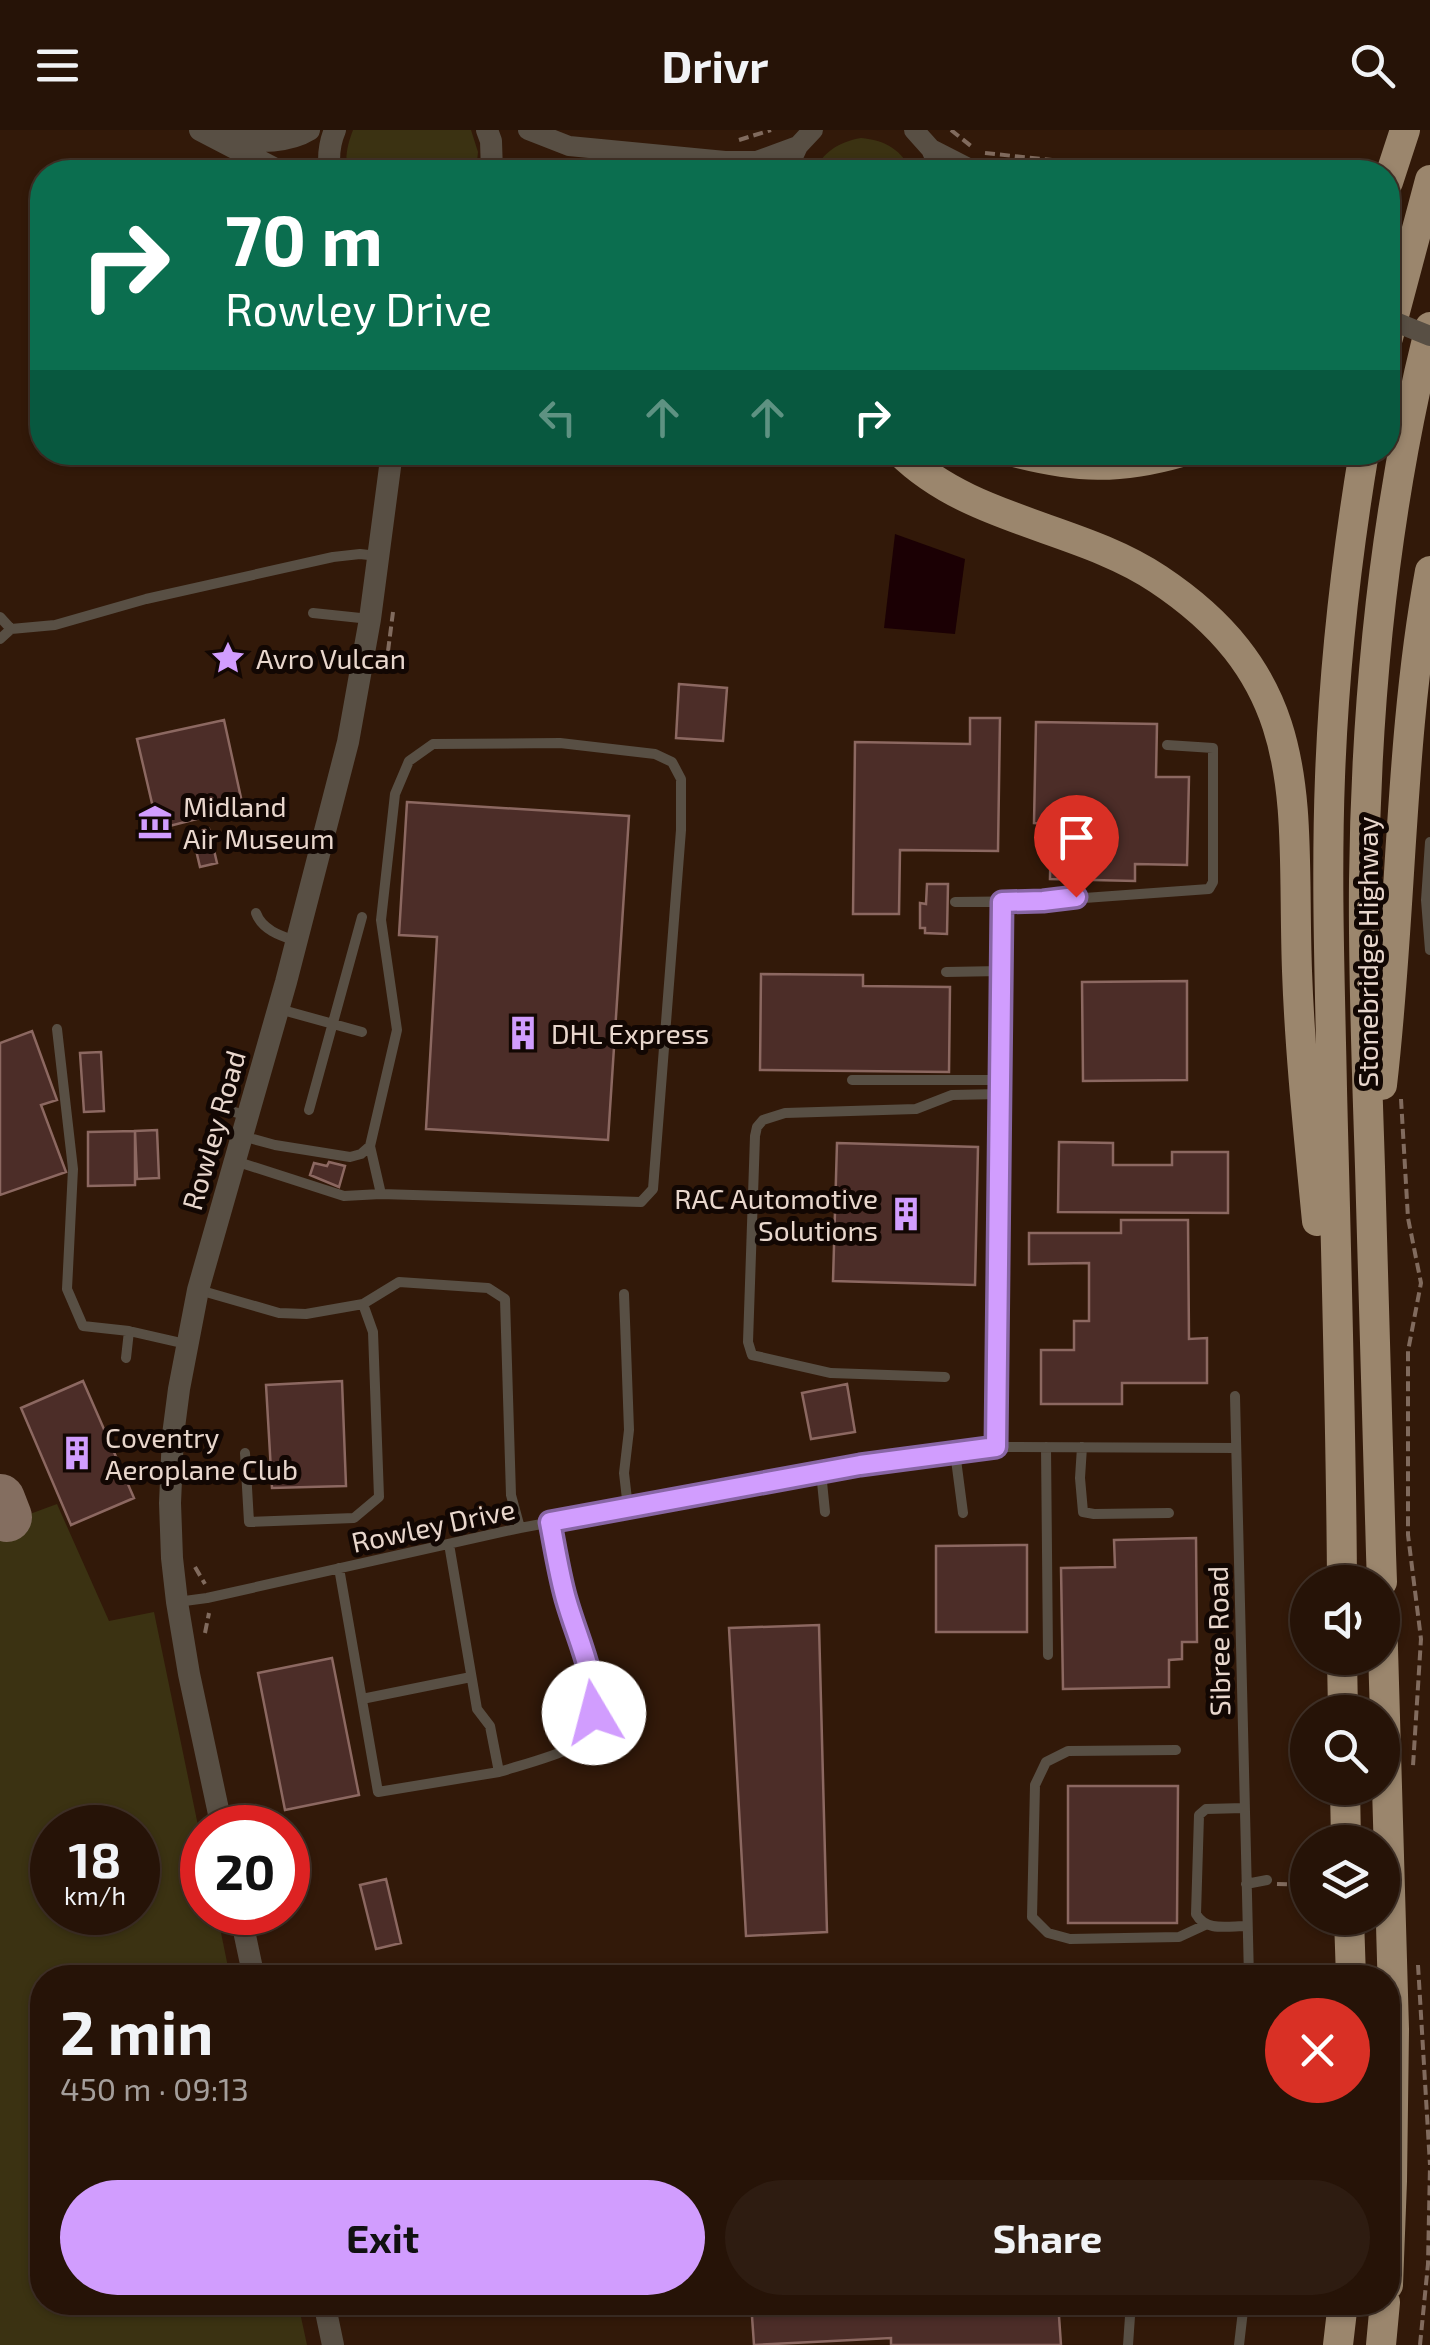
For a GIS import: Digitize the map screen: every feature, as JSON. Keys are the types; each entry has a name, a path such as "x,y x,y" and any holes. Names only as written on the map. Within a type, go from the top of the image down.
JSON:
{"highway":[{"path":"1395,160 1405,130"},
{"path":"1400,293 1430,180"},
{"name":"Stonebridge Highway","path":"1382,1565 1364,1019 1364,879 1374,673 1392,520 1430,327"},
{"path":"917,465 937,481 982,505 1104,551 1154,576 1200,608 1235,644 1256,675 1274,712 1291,788 1305,1098 1320,1246 1338,1327"},
{"path":"1080,465 1117,465"},
{"name":"Stonebridge Highway","path":"1342,1565 1330,778 1340,627 1362,465"},
{"path":"1371,1183 1389,1025 1410,717 1430,571"},
{"path":"1384,1675 1392,1965"},
{"path":"1350,1935 1351,1965"},
{"path":"1338,2345 1341,2315"},
{"path":"1380,2345 1384,2315"}],"street":[{"path":"210,134 270,140 290,138 309,130"},
{"path":"330,160 335,130"},
{"path":"488,130 492,160"},
{"path":"528,130 570,146 715,160"},
{"path":"792,160 813,130"},
{"path":"915,131 932,149 936,160"},
{"path":"210,134 259,160"},
{"path":"760,160 798,146"},
{"path":"932,149 968,160"},
{"path":"1400,325 1430,336"},
{"name":"Rowley Road","path":"217,1805 189,1674 171,1540 172,1452 179,1390 198,1290 235,1161 238,1120 279,1009 348,742 370,620 390,465"},
{"path":"245,1935 251,1965"},
{"path":"332,2315 333,2345"}],"lane":[{"path":"0,639 11,628 55,625 146,599 333,557 379,556"},
{"path":"313,612 370,620"},
{"path":"0,617 11,628"},
{"path":"235,1161 344,1196 641,1202 653,1190 680,830 680,780 672,762 656,754 560,743 433,744 408,761 395,794 381,920 396,1030 370,1146 381,1194"},
{"path":"956,902 1043,901 1209,889 1213,882 1213,748 1167,745"},
{"path":"1430,842 1426,900 1430,950"},
{"path":"996,1447 1002,902"},
{"path":"256,913 259,922 278,935 297,941"},
{"path":"309,1110 362,917"},
{"path":"946,972 1001,971"},
{"path":"279,1009 362,1032"},
{"path":"57,1029 73,1168 68,1289 83,1326 187,1344"},
{"path":"852,1080 1000,1080"},
{"path":"946,1377 831,1373 752,1355 748,1342 755,1136 764,1120 784,1113 916,1109 952,1095 1000,1094"},
{"path":"238,1120 275,1144 350,1157 370,1146"},
{"path":"198,1290 279,1313 306,1314 363,1304 399,1282 488,1288 505,1300 511,1495 520,1528"},
{"path":"624,1294 629,1430 624,1473 628,1508"},
{"path":"246,1453 249,1522 354,1518 379,1497 373,1332 363,1304"},
{"path":"126,1358 129,1331"},
{"name":"Sibree Road","path":"1235,1396 1248,1965"},
{"name":"Rowley Drive","path":"177,1602 550,1522 821,1472 956,1452 996,1447 1236,1448"},
{"path":"1046,1447 1048,1655"},
{"path":"1082,1447 1083,1512 1170,1513"},
{"path":"956,1452 963,1514"},
{"path":"821,1472 825,1512"},
{"path":"339,1568 378,1792 499,1772 573,1747 587,1732 594,1713 594,1692 584,1647 566,1600 550,1522"},
{"path":"449,1544 476,1709 490,1726 499,1772"},
{"path":"362,1699 471,1678"},
{"path":"1176,1750 1068,1750 1046,1762 1034,1785 1032,1917 1048,1934 1070,1939 1179,1936 1205,1925 1247,1926"},
{"path":"1205,1925 1196,1914 1199,1816 1206,1809 1244,1808"},
{"path":"1246,1884 1266,1880"},
{"path":"1128,2345 1129,2315"},
{"path":"1238,2345 1242,2315"}],"path":[{"path":"1401,1097 1408,1218 1422,1283 1408,1351 1408,1536 1420,1639 1412,1775"},
{"path":"1418,1950 1430,2166 1428,2264 1420,2345"}],"shaded area":[{"path":"353,130 471,130 478,152 477,160 346,160"},
{"path":"861,138 878,141 904,160 821,160 845,142"},
{"path":"895,534 965,559 955,634 884,628"},
{"path":"57,1504 109,1621 154,1612 194,1805 180,1805 180,1935 221,1935 228,1965 30,1965 30,2315 301,2315 307,2345 0,2345 0,1525"}],"building":[{"path":"679,684 727,688 723,741 676,738"},
{"path":"970,718 1000,718 998,851 900,850 899,914 853,914 855,742 970,744"},
{"path":"224,720 243,807 158,829 137,739"},
{"path":"1036,722 1157,724 1156,777 1189,777 1187,865 1135,864 1135,881 1050,879 1051,824 1034,823"},
{"name":"DHL Express","path":"407,802 629,816 608,1140 426,1129 437,937 399,935"},
{"path":"209,829 217,863 200,867 192,833"},
{"path":"927,884 948,884 947,934 925,933 925,928 920,928 920,903 926,904"},
{"path":"761,974 863,975 863,986 950,987 949,1072 760,1070"},
{"path":"1187,981 1187,1080 1083,1081 1082,982"},
{"path":"32,1031 57,1100 41,1105 66,1172 0,1195 0,1043"},
{"path":"101,1052 104,1111 84,1112 80,1053"},
{"path":"157,1130 159,1178 137,1179 135,1131"},
{"path":"135,1131 135,1185 88,1186 88,1132"},
{"path":"1059,1142 1113,1143 1113,1165 1172,1165 1172,1152 1228,1152 1228,1213 1058,1212"},
{"name":"RAC Automotive Solutions","path":"837,1143 978,1147 975,1285 833,1281"},
{"path":"329,1162 345,1166 339,1187 310,1175 314,1163 327,1166"},
{"path":"1121,1220 1188,1220 1189,1339 1207,1338 1207,1383 1122,1383 1122,1404 1041,1404 1041,1350 1074,1350 1074,1321 1089,1321 1089,1263 1029,1264 1029,1233 1121,1233"},
{"name":"Coventry Aeroplane Club","path":"83,1381 134,1498 71,1525 21,1408"},
{"path":"342,1381 346,1486 272,1488 266,1385"},
{"path":"847,1384 855,1432 811,1439 802,1393"},
{"path":"1196,1538 1197,1642 1182,1642 1182,1659 1169,1660 1169,1687 1063,1689 1061,1568 1115,1567 1114,1540"},
{"path":"1027,1545 1027,1632 936,1632 936,1546"},
{"path":"819,1625 827,1932 746,1936 729,1628"},
{"path":"332,1658 359,1795 310,1805 284,1805 258,1673"},
{"path":"1068,1786 1178,1786 1177,1923 1068,1923"},
{"path":"386,1879 401,1943 376,1949 360,1885"},
{"path":"752,2315 1059,2315 1061,2345 891,2345 891,2338 754,2345"}],"taxiway":[{"path":"0,1499 7,1517"}],"place":[{"name":"Avro Vulcan","path":"228,658"},
{"name":"Midland Air Museum","path":"155,822"},
{"name":"DHL Express","path":"523,1033"},
{"name":"RAC Automotive Solutions","path":"906,1214"},
{"name":"Coventry Aeroplane Club","path":"77,1453"}],"route":[{"path":"594,1713 594,1692 584,1647 566,1600 550,1522 860,1465 996,1447 1002,902 1076,897"}]}
